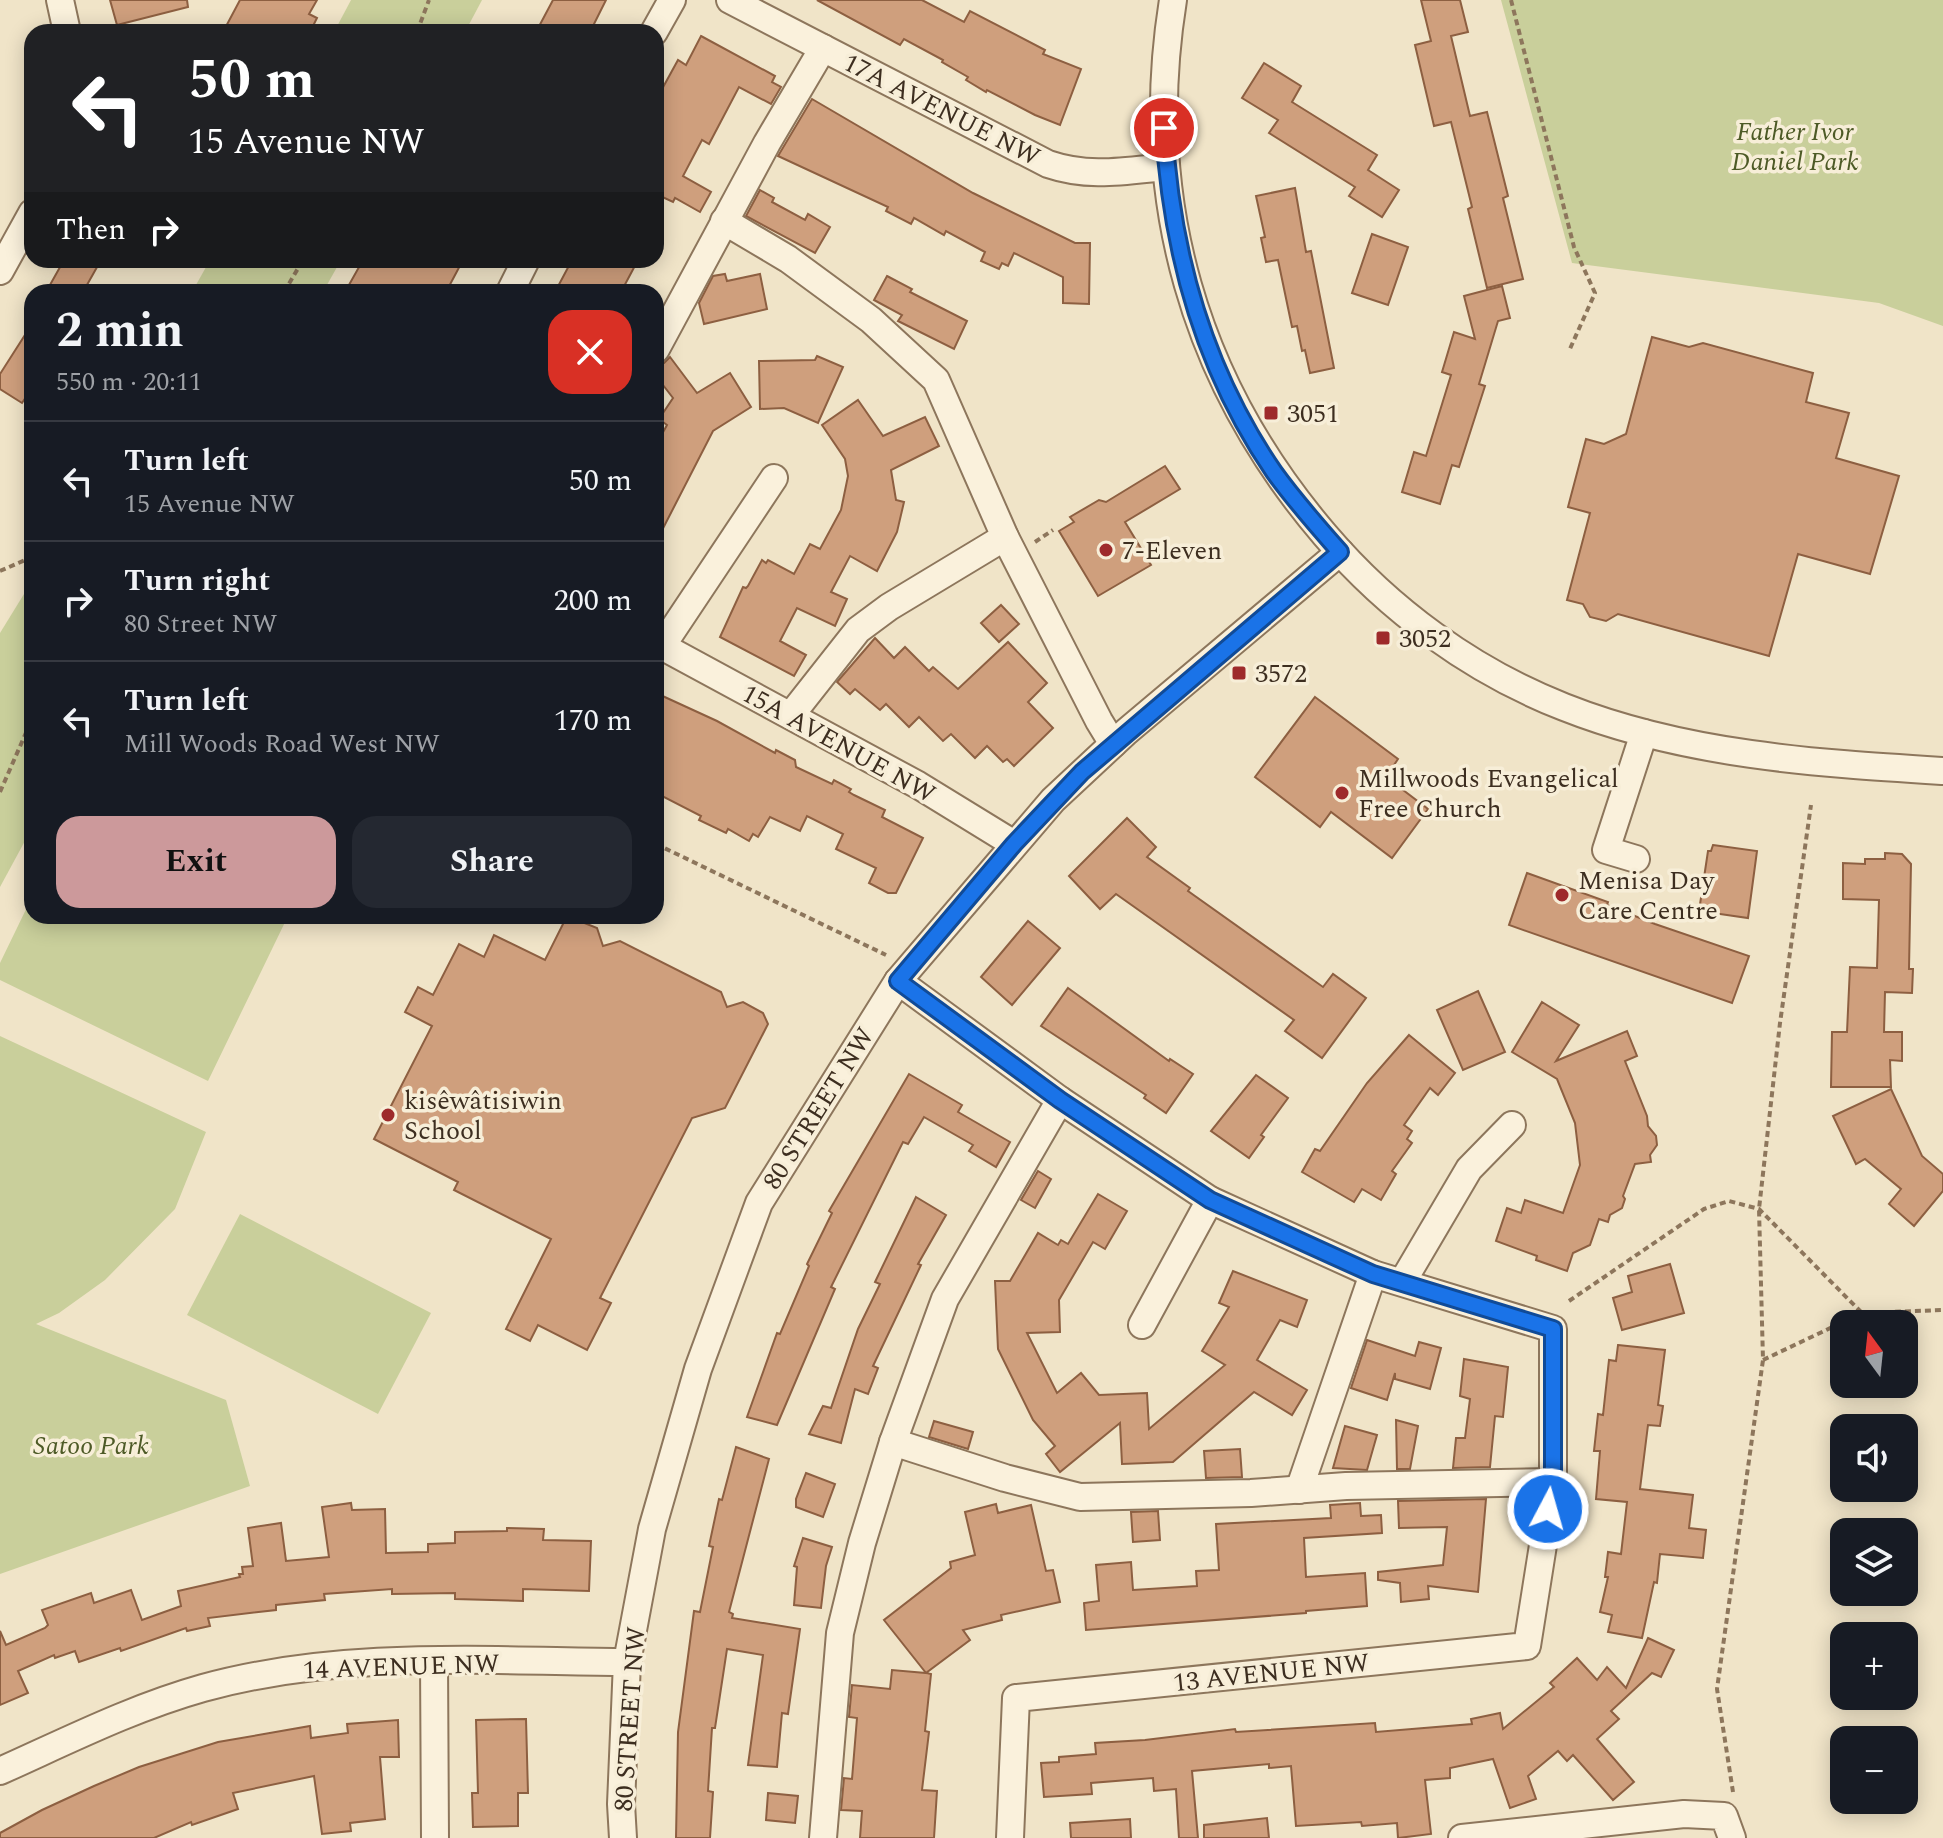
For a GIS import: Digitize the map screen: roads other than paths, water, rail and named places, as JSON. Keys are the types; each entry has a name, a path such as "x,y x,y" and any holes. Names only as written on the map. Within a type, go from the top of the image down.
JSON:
{"street":[{"path":"60,0 65,24"},
{"path":"658,24 672,0"},
{"name":"17A AVENUE NW","path":"730,0 1057,167 1096,174 1166,167"},
{"path":"1173,0 1163,81 1166,167 1172,218 1189,292 1226,389 1274,471 1340,552 1424,629 1488,671 1563,707 1644,733 1700,746 1761,756 1943,771"},
{"path":"664,334 724,221 823,48"},
{"path":"724,221 788,259 871,320 936,380 1099,721 1113,744"},
{"path":"0,271 24,228"},
{"name":"15A AVENUE NW","path":"664,638 774,478"},
{"path":"791,715 858,630 889,607 1016,542"},
{"name":"80 STREET NW","path":"623,1838 621,1804 627,1662 652,1529 698,1369 759,1203 898,981 1053,800 1113,744 1340,552"},
{"name":"15A AVENUE NW","path":"664,648 918,785 1014,844"},
{"path":"1636,859 1606,850 1644,733"},
{"path":"893,1442 1005,1478 1080,1497 1553,1482 1553,1329 1373,1274 1210,1200 1060,1100 898,981"},
{"path":"823,1838 840,1633 862,1543 893,1442 945,1299 1060,1100"},
{"path":"1403,1281 1469,1169 1512,1125"},
{"path":"1142,1325 1210,1200"},
{"path":"1299,1490 1373,1274"},
{"name":"13 AVENUE NW","path":"1010,1838 1016,1698 1527,1646 1553,1482"},
{"path":"434,1661 435,1838"},
{"name":"14 AVENUE NW","path":"0,1771 104,1723 204,1688 289,1671 355,1663 627,1662"},
{"path":"1462,1838 1684,1814 1728,1827"}],"place":[{"name":"3051","path":"1271,413"},
{"name":"7-Eleven","path":"1106,550"},
{"name":"3052","path":"1383,638"},
{"name":"3572","path":"1239,673"},
{"name":"Millwoods Evangelical Free Church","path":"1342,793"},
{"name":"Menisa Day Care Centre","path":"1562,895"},
{"name":"kisêwâtisiwin School","path":"388,1115"}],"park label":[{"name":"Father Ivor Daniel Park","path":"1795,146"},
{"name":"Satoo Park","path":"91,1445"}]}
